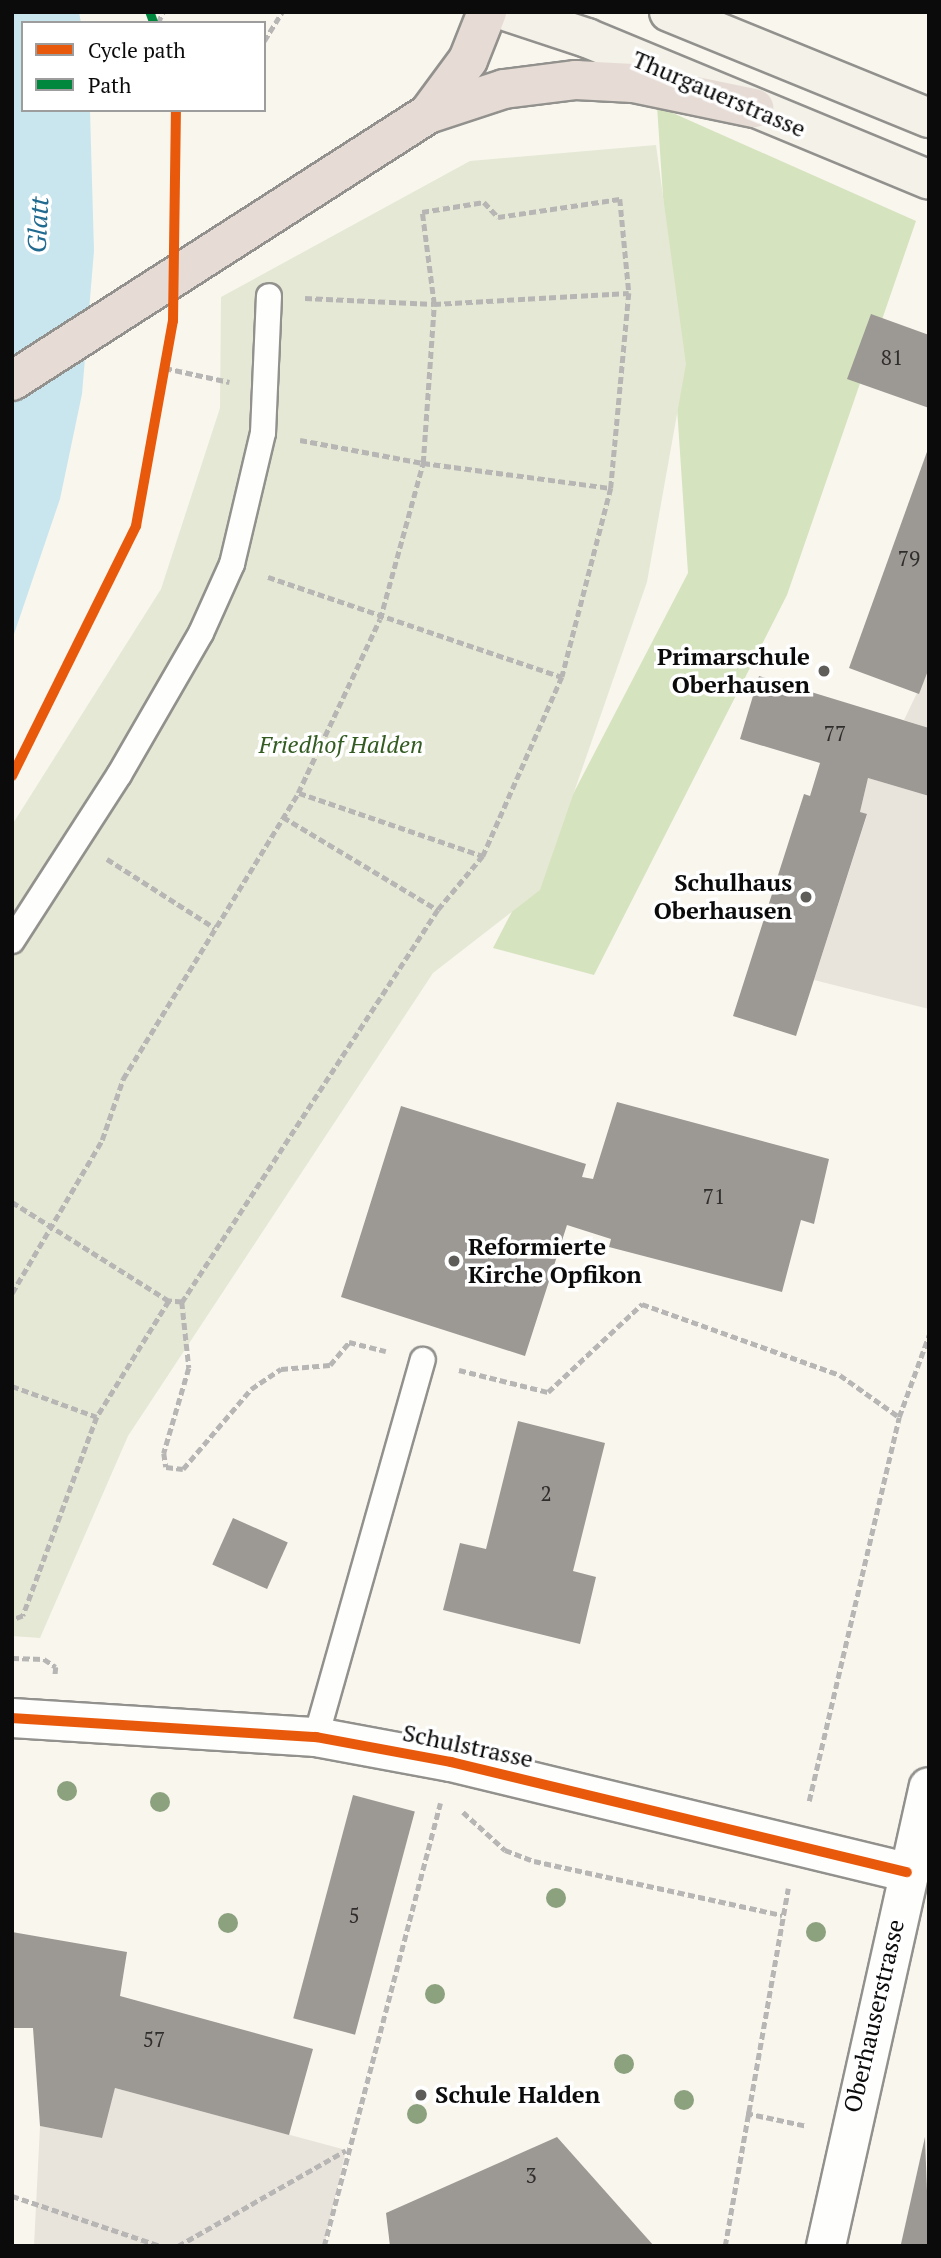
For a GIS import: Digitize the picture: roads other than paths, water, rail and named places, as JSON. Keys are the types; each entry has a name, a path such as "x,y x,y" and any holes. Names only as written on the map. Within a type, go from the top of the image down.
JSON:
{"highway":[{"path":"428,114 468,60 487,12"},
{"path":"12,381 333,172 428,114 504,89 576,80 634,83 754,108"}],"main road":[{"name":"Thurgauerstrasse","path":"508,12 587,38 929,180"},
{"path":"669,12 929,118"}],"street":[{"name":"Schulstrasse","path":"12,1718 316,1737 451,1762 907,1872"},
{"name":"Oberhauserstrasse","path":"825,2246 847,2134 929,1787"}],"lane":[{"path":"12,941 77,840 201,634 232,564 263,433 269,296"},
{"path":"316,1737 423,1360"}],"water":[{"name":"Glatt","path":"12,12 79,12 81,21 21,21 21,112 90,112 94,251 82,394 60,499 12,640"}],"place":[{"name":"Primarschule Oberhausen","path":"824,671"},
{"name":"Schulhaus Oberhausen","path":"806,897"},
{"name":"Reformierte Kirche Opfikon","path":"454,1261"},
{"name":"Schule Halden","path":"421,2095"}],"park label":[{"name":"Friedhof Halden","path":"341,745"}]}
